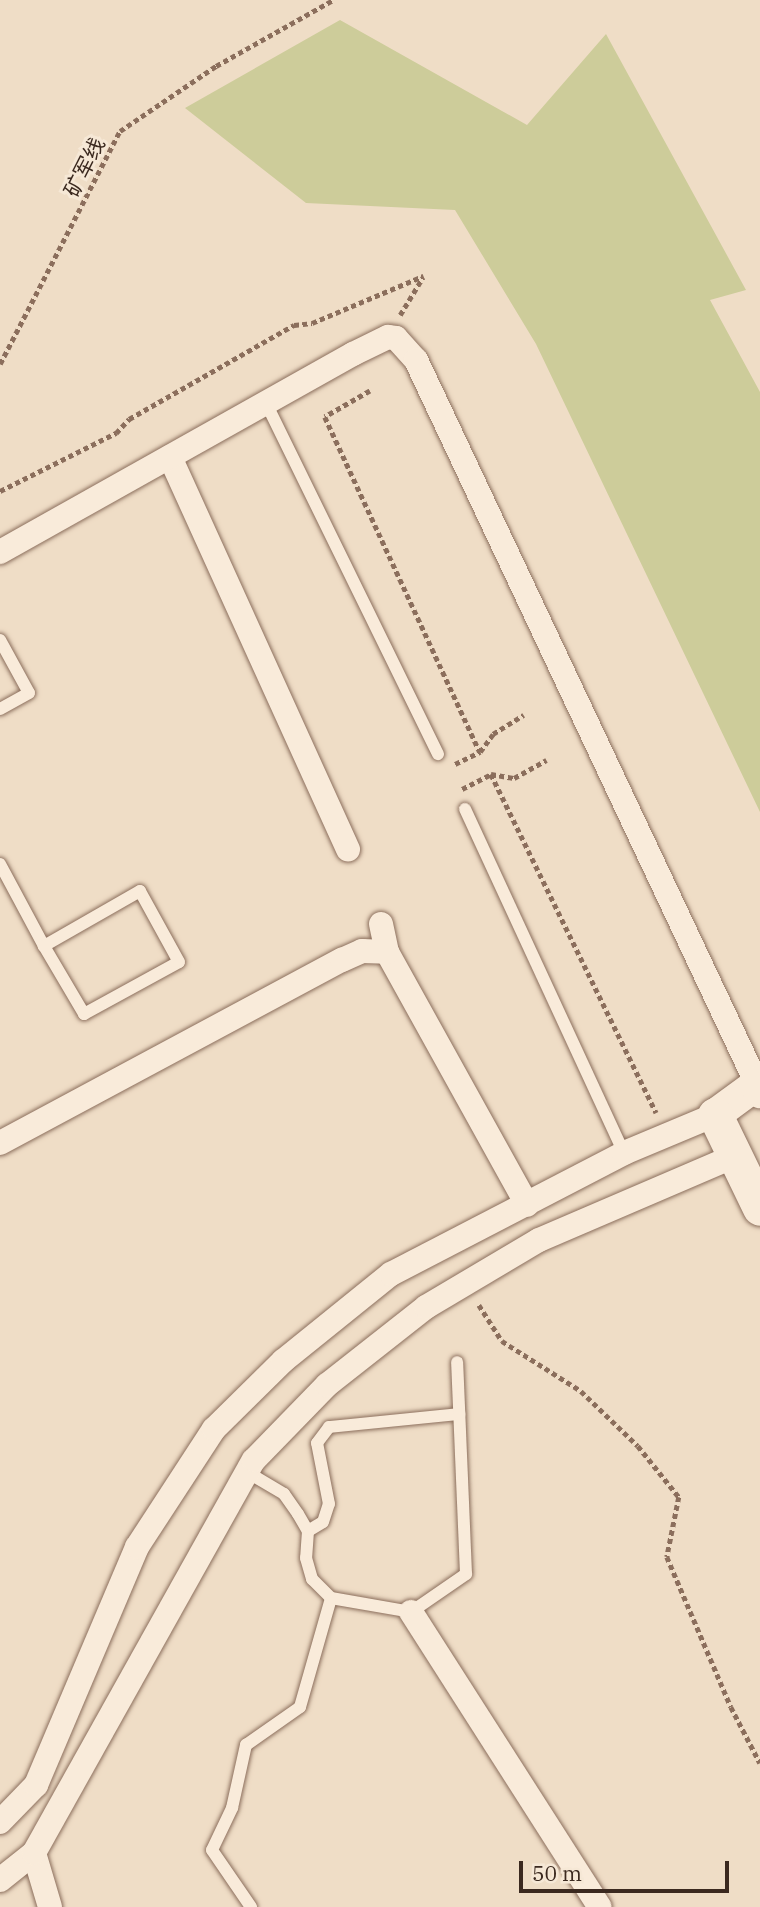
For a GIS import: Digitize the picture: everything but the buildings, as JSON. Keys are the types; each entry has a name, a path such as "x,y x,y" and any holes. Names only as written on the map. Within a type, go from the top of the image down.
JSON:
{"main road":[{"path":"715,1115 760,1208"}],"street":[{"path":"0,552 388,337 406,345 416,360 759,1085 715,1115 668,1137 624,1153 391,1274 283,1361 214,1429 137,1547 36,1785 0,1822"},
{"path":"170,457 348,849"},
{"path":"381,924 387,952 527,1205"},
{"path":"0,1143 342,960 362,951 387,952"},
{"path":"0,1880 34,1853 247,1472 327,1385 426,1307 539,1240 735,1156"},
{"path":"411,1612 600,1907"},
{"path":"34,1853 50,1907"}],"lane":[{"path":"266,403 438,754"},
{"path":"0,640 29,694 0,709"},
{"path":"465,809 624,1153"},
{"path":"0,864 44,946 83,1014 179,962 140,891 44,946"},
{"path":"247,1472 284,1494 308,1531 306,1558 312,1579 331,1598 411,1612 467,1574 457,1362"},
{"path":"308,1531 323,1522 329,1504 317,1443 329,1427 459,1414"},
{"path":"251,1907 212,1850 232,1808 246,1745 300,1707 331,1598"}],"path":[{"name":"矿军线","path":"0,364 120,131 216,66 332,0"},
{"path":"0,491 116,433 129,419 293,325 312,323 423,276 388,337"},
{"path":"370,391 325,417 481,752"},
{"path":"446,768 481,752 493,734 524,715"},
{"path":"458,791 491,774 514,778 546,760"},
{"path":"491,774 668,1137"},
{"path":"466,1283 502,1341 581,1391 638,1447 679,1497 667,1557 731,1707 760,1763"}],"shaded area":[{"path":"340,20 527,125 606,34 746,290 710,300 760,392 760,812 536,344 455,210 306,203 185,108"}]}
